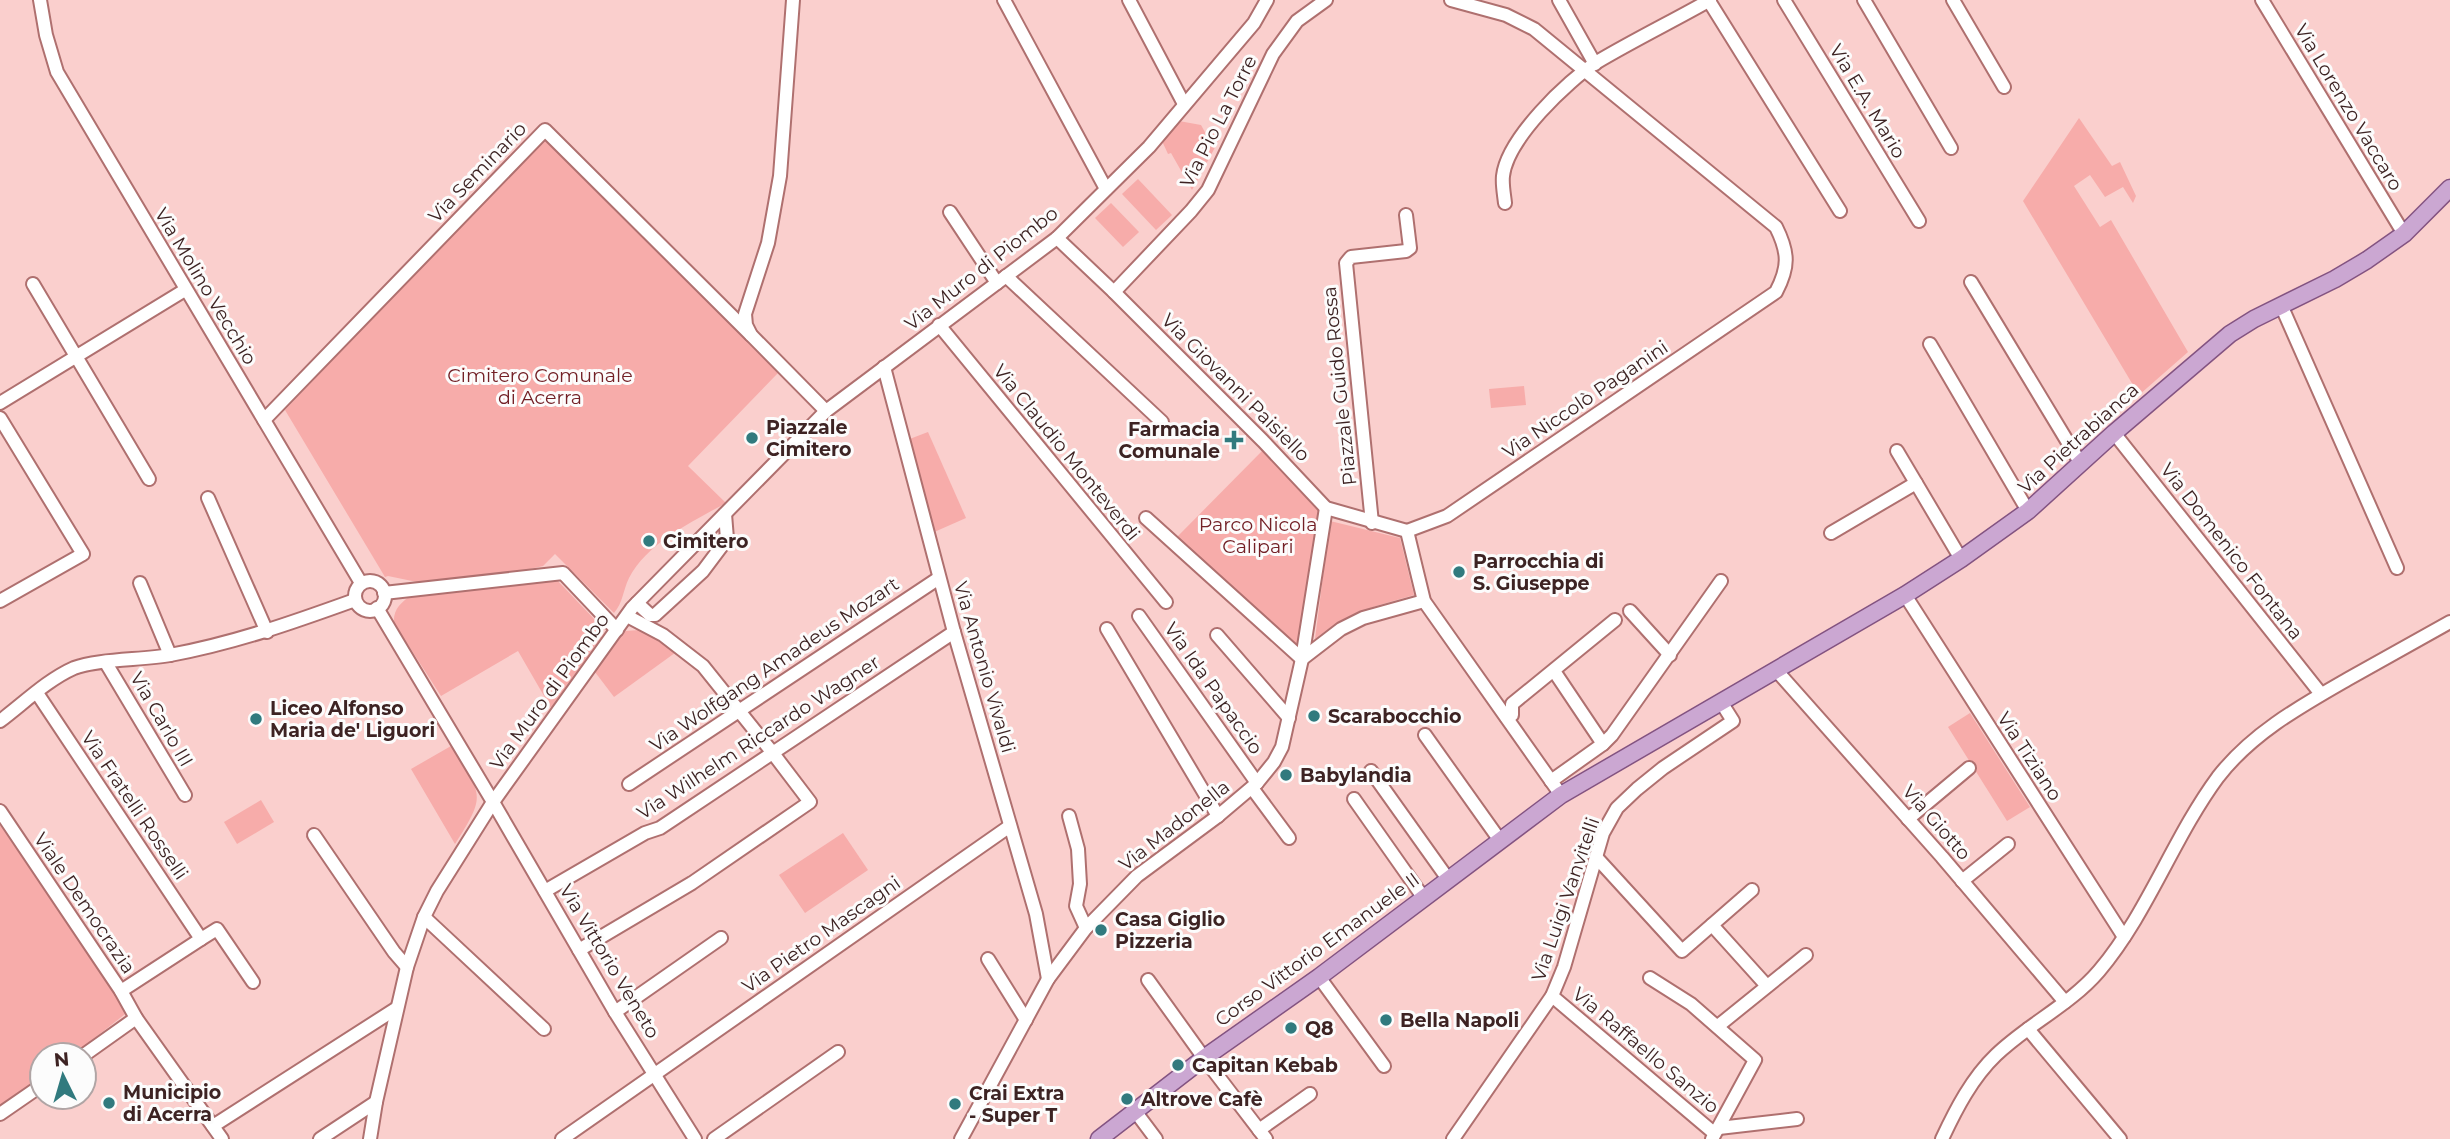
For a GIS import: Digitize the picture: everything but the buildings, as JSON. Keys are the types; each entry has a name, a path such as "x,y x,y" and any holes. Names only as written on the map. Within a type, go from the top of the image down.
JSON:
{"main road":[{"name":"Via Pietrabianca","path":"1561,795 1905,595 1961,558 2028,510 2231,334 2281,305 2335,279 2404,234 2450,188"},
{"name":"Corso Vittorio Emanuele II","path":"1099,1139 1204,1058 1319,977 1499,839 1561,795"}],"street":[{"name":"Via Molino Vecchio","path":"40,0 46,35 57,72 361,583"},
{"path":"793,0 780,176 768,243 745,314 751,335 826,411"},
{"path":"1004,0 1106,189"},
{"path":"1129,0 1184,104"},
{"name":"Via Muro di Piombo","path":"370,1139 397,1008 424,917 437,891 494,802 636,603 826,411 1057,238 1149,147 1254,23 1267,0"},
{"name":"Via Pio La Torre","path":"1115,292 1208,190 1273,54 1297,21 1326,0"},
{"path":"1559,0 1591,68"},
{"path":"1505,202 1503,177 1516,143 1529,125 1564,90 1591,68 1710,0 1840,211"},
{"name":"Via E.A. Mario","path":"1784,0 1919,221"},
{"path":"1864,0 1951,148"},
{"path":"1953,0 2004,87"},
{"name":"Via Lorenzo Vaccaro","path":"2262,0 2404,234"},
{"path":"1459,1 1506,15 1526,25 1591,68"},
{"name":"Via Niccolò Paganini","path":"1407,531 1447,516 1776,292 1784,277 1787,260 1784,243 1776,227 1591,68"},
{"name":"Via Seminario","path":"264,420 545,130 751,335"},
{"path":"950,212 1002,279 1162,422"},
{"name":"Piazzale Guido Rossa","path":"1372,523 1346,263 1351,257 1406,251 1410,248 1406,215"},
{"name":"Via Giovanni Paisiello","path":"1057,238 1115,292 1326,508 1407,531"},
{"path":"1971,282 2081,464"},
{"path":"33,284 149,478"},
{"path":"0,403 185,290"},
{"path":"2281,305 2397,568"},
{"name":"Via Claudio Monteverdi","path":"939,325 1166,602"},
{"path":"1930,344 2028,510"},
{"name":"Via Antonio Vivaldi","path":"884,366 939,578 1036,914 1048,979"},
{"path":"0,418 83,554 0,601"},
{"name":"Via Domenico Fontana","path":"2114,433 2321,694"},
{"path":"1897,451 1961,558"},
{"path":"1831,533 1916,484"},
{"path":"208,498 267,632"},
{"name":"Via Madonella","path":"961,1139 1048,979 1086,929 1137,876 1218,816 1255,785 1274,762 1282,747 1303,659 1326,508"},
{"path":"636,603 650,615 655,615 701,574 727,540 724,514"},
{"path":"1146,518 1303,659 1341,629 1363,618 1424,601"},
{"path":"1407,531 1424,601 1561,795"},
{"path":"384,593 563,573 617,630"},
{"name":"Via Wolfgang Amadeus Mozart","path":"629,784 939,578"},
{"path":"1551,781 1603,744 1721,581"},
{"path":"375,582 384,593 383,603 377,608 365,610 355,600 361,583 375,582"},
{"path":"140,583 170,655"},
{"name":"Via Tiziano","path":"1905,595 2124,937"},
{"path":"0,721 59,676 77,667 170,655 232,643 355,600"},
{"path":"377,608 494,802"},
{"path":"1630,611 1670,655"},
{"path":"579,950 692,883 810,802 703,666 663,635 627,616"},
{"name":"Via Ida Papaccio","path":"1139,616 1289,838"},
{"path":"1507,718 1512,715 1511,704 1615,620"},
{"path":"1942,1139 1970,1088 1996,1055 2098,973 2124,937 2177,843 2219,777 2269,727 2321,694 2450,622"},
{"path":"1107,629 1218,816"},
{"name":"Via Wilhelm Riccardo Wagner","path":"545,891 645,833 660,828 954,632"},
{"path":"1217,635 1289,718"},
{"name":"Via Carlo III","path":"106,663 184,796"},
{"name":"Via Giotto","path":"1776,670 2065,1002"},
{"path":"1554,671 1603,744"},
{"name":"Via Fratelli Rosselli","path":"37,693 201,939"},
{"name":"Via Luigi Vanvitelli","path":"1453,1139 1552,996 1564,967 1603,833 1617,808 1663,768 1733,721 1721,702"},
{"path":"1424,735 1499,839"},
{"path":"1908,819 1969,768"},
{"path":"1371,771 1448,879"},
{"path":"1354,799 1423,897"},
{"name":"Via Vittorio Veneto","path":"494,802 615,1012 695,1139"},
{"name":"Viale Democrazia","path":"0,811 121,991 136,1018 222,1139"},
{"path":"1069,816 1078,849 1080,884 1076,906 1086,929"},
{"name":"Via Pietro Mascagni","path":"562,1139 581,1134 655,1074 1010,825"},
{"path":"314,835 407,967"},
{"path":"1962,881 2008,844"},
{"path":"1596,856 1682,951 1752,890"},
{"path":"424,917 544,1029"},
{"path":"1712,925 1768,986"},
{"path":"121,991 217,929 253,982"},
{"path":"615,1012 721,938"},
{"path":"1718,1026 1806,955"},
{"path":"988,959 1026,1020"},
{"path":"1319,977 1384,1066"},
{"path":"1650,978 1691,1004 1755,1060 1715,1133"},
{"path":"1148,979 1263,1135 1310,1094"},
{"name":"Via Raffaello Sanzio","path":"1552,996 1715,1133"},
{"path":"214,1126 397,1008"},
{"path":"98,1045 136,1018"},
{"path":"2028,1029 2120,1139"},
{"path":"714,1139 838,1052"},
{"path":"0,1114 28,1094"},
{"path":"320,1139 376,1102"},
{"path":"1135,1111 1156,1139"},
{"path":"1715,1133 1797,1119"}],"green space":[{"path":"2079,118 2112,166 2120,162 2136,196 2133,203 2123,187 2105,197 2090,175 2074,186 2100,227 2111,220 2188,352 2139,395 2023,201"},
{"path":"1179,121 1201,125 1206,134 1213,130 1219,140 1192,190 1162,141"},
{"name":"Cimitero Comunale di Acerra","path":"544,137 778,373 688,466 726,503 672,534 647,554 629,578 614,613 555,554 543,566 504,575 417,582 385,577 285,410"},
{"path":"1138,179 1172,215 1156,230 1122,194"},
{"path":"1111,203 1139,232 1123,247 1095,218"},
{"path":"1524,386 1526,405 1491,408 1489,389"},
{"path":"928,432 966,518 932,533 907,440"},
{"name":"Parco Nicola Calipari","path":"1263,450 1320,510 1298,647 1177,537"},
{"name":"Parco Nicola Calipari","path":"1330,521 1400,538 1414,595 1362,611 1339,622 1315,639"},
{"path":"556,579 597,622 603,634 551,708 518,651 441,696 394,623 396,610 411,595"},
{"path":"640,630 679,650 614,697 595,672 625,631"},
{"path":"1970,713 2030,807 2007,821 1948,727"},
{"path":"451,746 477,794 473,814 455,844 411,769"},
{"path":"261,800 274,822 237,844 224,822"},
{"path":"0,825 129,1011 91,1041 28,1041 28,1090 0,1113"},
{"path":"843,833 868,870 805,913 779,875"}],"place":[{"name":"Piazzale Cimitero","path":"752,438"},
{"name":"Farmacia Comunale","path":"1234,440"},
{"name":"Cimitero","path":"649,541"},
{"name":"Parrocchia di S. Giuseppe","path":"1459,572"},
{"name":"Scarabocchio","path":"1314,716"},
{"name":"Liceo Alfonso Maria de' Liguori","path":"256,719"},
{"name":"Babylandia","path":"1286,775"},
{"name":"Casa Giglio Pizzeria","path":"1101,930"},
{"name":"Bella Napoli","path":"1386,1020"},
{"name":"Q8","path":"1291,1028"},
{"name":"Capitan Kebab","path":"1178,1065"},
{"name":"Altrove Cafè","path":"1127,1099"},
{"name":"Municipio di Acerra","path":"109,1103"},
{"name":"Crai Extra - Super T","path":"955,1104"}]}
